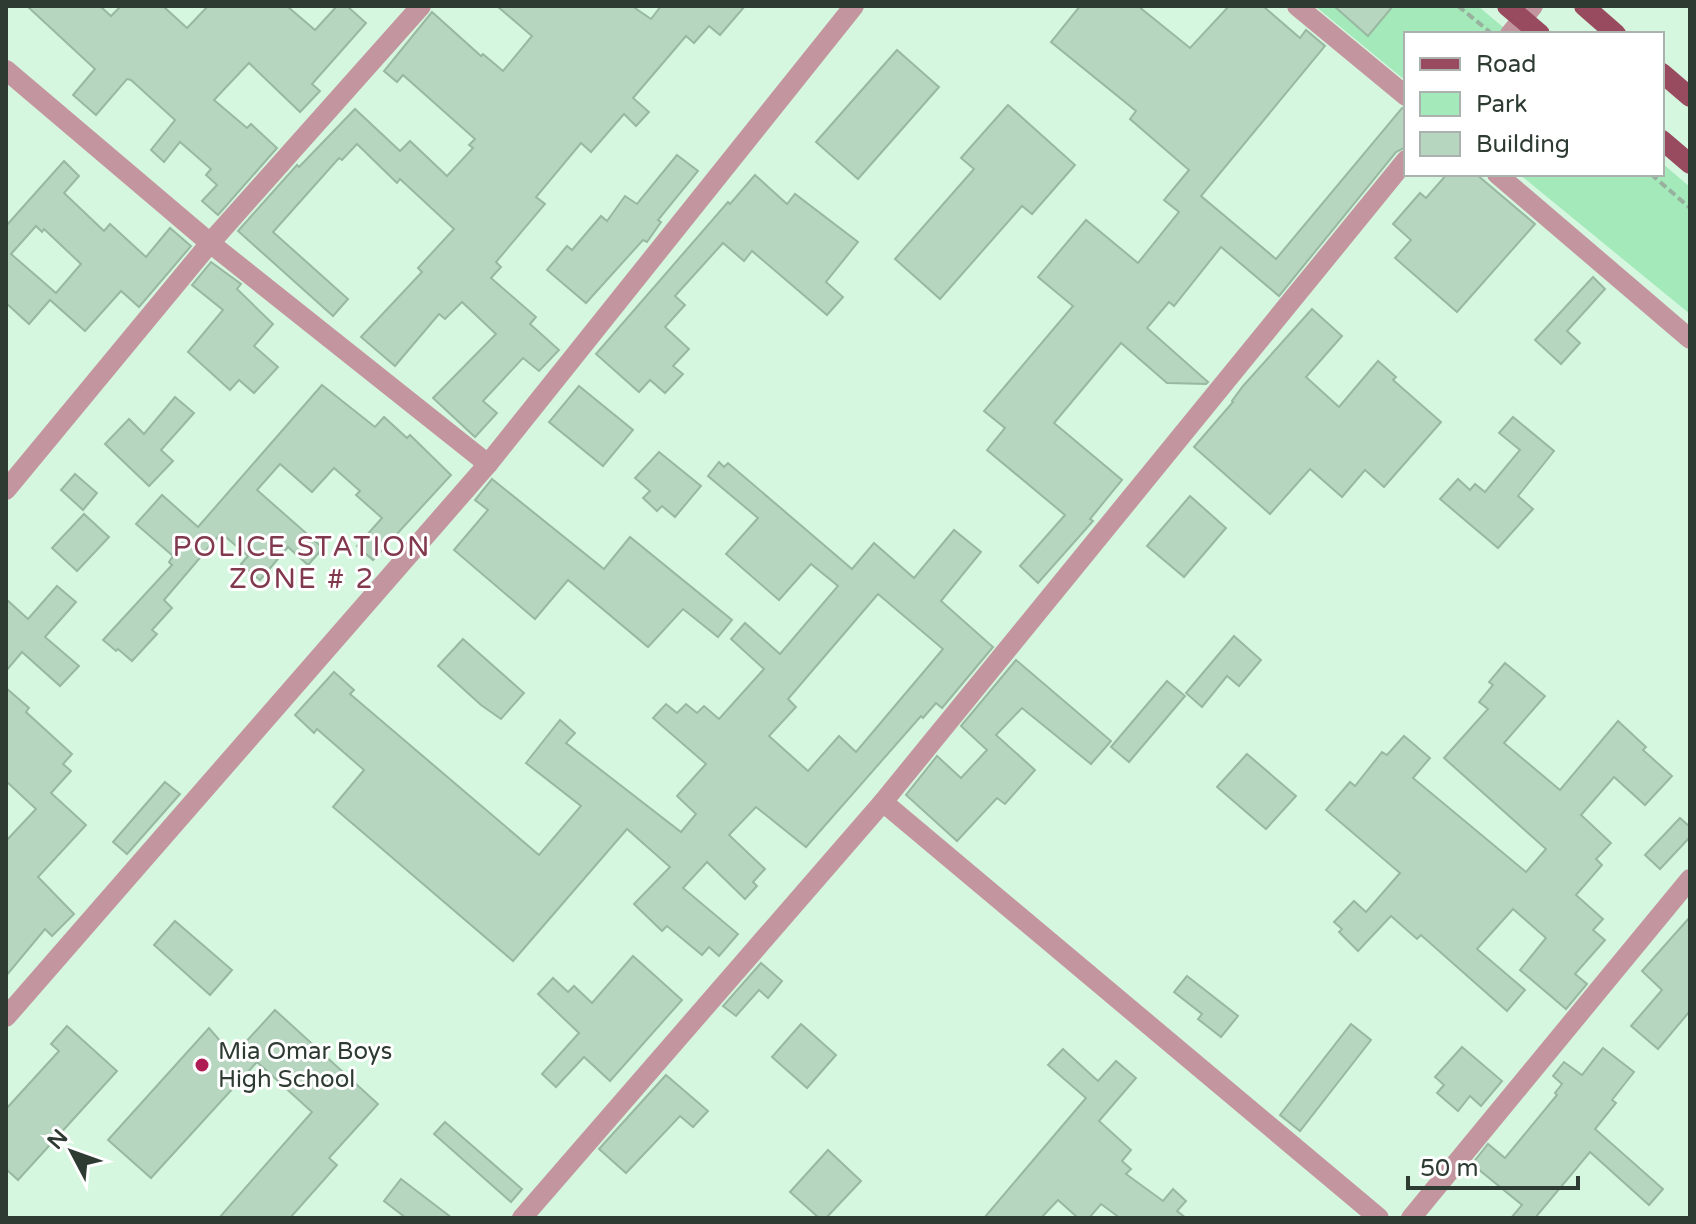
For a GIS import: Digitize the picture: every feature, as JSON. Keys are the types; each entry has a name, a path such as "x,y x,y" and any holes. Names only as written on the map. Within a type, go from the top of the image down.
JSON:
{"main road":[{"path":"1584,6 1614,32"},
{"path":"1518,16 1538,32"},
{"path":"1664,75 1690,97"},
{"path":"1664,142 1690,164"}],"street":[{"path":"6,490 210,243 421,6"},
{"path":"6,1017 488,464 854,6"},
{"path":"1297,6 1404,94"},
{"path":"6,70 210,243 488,464"},
{"path":"522,1218 883,802 1404,162"},
{"path":"1499,176 1690,339"},
{"path":"883,802 1379,1218"},
{"path":"1411,1218 1690,879"}],"path":[{"path":"1458,6 1490,32"},
{"path":"1653,176 1690,208"}],"green space":[{"path":"1315,6 1478,6 1509,32 1404,32 1404,79"},
{"path":"1664,165 1690,187 1690,314 1521,176 1664,176"}],"building":[{"path":"27,6 100,6 111,16 121,6 163,6 187,28 208,6 287,6 315,30 337,6 347,6 366,23 312,84 320,91 300,112 249,63 214,100 247,128 251,124 277,148 218,215 202,201 217,185 206,175 211,169 180,142 164,162 151,150 175,120 127,79 96,115 73,95 95,69"},
{"path":"497,6 632,6 651,19 661,6 745,6 720,35 709,26 694,43 686,36 633,98 649,112 636,126 624,114 591,152 581,143 536,197 545,204 496,262 501,267 491,278 536,317 530,324 559,350 539,371 523,358 483,401 497,413 475,437 433,398 496,334 462,302 445,319 439,314 395,366 361,337 422,272 418,268 454,229 400,179 397,183 357,144 342,160 339,158 273,232 348,299 333,316 238,231 297,165 299,167 355,109 400,151 410,141 447,176 473,148 469,145 475,139 403,75 397,82 384,71 432,12 481,56 483,54 503,71 532,36"},
{"path":"1080,6 1138,6 1190,48 1229,6 1263,6 1300,38 1306,30 1325,46 1201,196 1276,259 1402,108 1404,148 1396,152 1279,296 1221,247 1174,306 1169,302 1147,328 1208,382 1206,384 1167,383 1121,343 1054,423 1122,480 1090,519 1093,521 1038,583 1020,566 1065,515 987,450 1005,428 984,411 1073,306 1038,277 1086,220 1138,263 1179,212 1164,200 1189,170 1130,119 1136,111 1051,42"},
{"path":"1334,6 1393,6 1368,36"},
{"path":"897,50 939,87 858,179 816,142"},
{"path":"1008,105 1075,165 1032,214 1022,206 940,299 895,259 974,169 961,158"},
{"path":"677,155 698,171 658,220 661,222 647,242 643,240 586,303 547,270 567,246 572,250 601,216 607,221 625,196 637,204"},
{"path":"64,161 79,176 64,193 104,231 110,224 146,257 170,228 191,246 139,307 121,291 85,331 50,300 29,324 6,303 6,226","holes":["36,226 42,232 44,229 81,264 56,293 11,254"]},
{"path":"755,175 787,204 795,194 858,242 826,282 843,297 827,315 752,251 744,261 723,243 675,296 685,305 665,327 689,349 673,366 683,374 665,393 650,380 639,392 596,354"},
{"path":"1445,176 1478,176 1535,224 1457,312 1395,258 1411,240 1393,224 1420,193 1426,198"},
{"path":"211,262 241,284 237,289 273,324 254,346 278,367 254,393 239,380 230,390 188,352 223,310 192,285"},
{"path":"1593,277 1605,289 1567,331 1580,343 1561,364 1535,340"},
{"path":"1312,309 1342,336 1306,377 1339,407 1378,361 1396,377 1393,380 1441,422 1384,487 1365,470 1342,497 1310,469 1270,514 1194,447 1243,386"},
{"path":"322,385 375,427 384,417 407,438 410,435 451,475 373,560 357,546 382,518 356,495 360,491 334,468 312,492 280,464 257,490 323,548 308,565 288,547 260,580 241,564 248,556 221,533 164,600 172,608 152,630 157,634 132,661 118,649 116,651 103,640 172,565 169,562 173,556 136,524 162,495 198,527"},
{"path":"579,386 633,430 603,466 549,422"},
{"path":"175,397 194,413 161,450 173,461 149,486 105,444 129,419 144,434"},
{"path":"1513,417 1554,451 1518,496 1533,509 1498,548 1440,499 1458,479 1470,490 1475,484 1485,492 1520,450 1499,433"},
{"path":"659,452 701,486 675,517 662,506 657,511 643,498 650,491 635,478"},
{"path":"719,462 724,467 728,463 852,569 874,543 914,578 954,530 981,552 941,601 993,647 942,708 936,703 923,718 921,716 806,847 756,807 729,835 765,869 753,882 757,886 745,899 707,862 683,888 738,934 719,956 709,947 702,955 667,926 662,931 634,904 670,867 627,829 513,961 333,807 364,770 317,729 314,733 295,715 334,672 354,690 350,694 539,855 581,806 526,763 560,720 575,733 566,743 681,832 696,814 677,796 706,764 653,718 666,704 677,713 686,704 697,713 704,706 719,719 764,669 731,639 745,623 780,654 838,586 811,564 779,600 726,554 758,518 708,476","holes":["878,594 943,649 856,752 839,736 808,771 769,736 796,707 788,699"]},
{"path":"75,474 97,493 83,510 61,490"},
{"path":"492,479 604,569 630,537 732,620 718,637 683,609 648,647 568,580 535,619 454,550 488,510 475,500"},
{"path":"1190,496 1226,528 1184,577 1147,546"},
{"path":"84,514 109,537 77,571 52,548"},
{"path":"57,586 76,602 45,637 79,666 60,686 22,652 6,671 6,599 28,619"},
{"path":"1234,636 1261,660 1239,686 1227,676 1202,707 1186,693"},
{"path":"463,639 524,693 501,719 438,666"},
{"path":"1016,660 1111,741 1091,764 1022,708 996,735 1035,770 1005,804 997,798 957,841 906,795 937,756 961,778 987,750 961,726"},
{"path":"1505,663 1545,696 1504,743 1560,790 1618,721 1646,747 1643,750 1672,776 1645,805 1614,777 1581,815 1611,843 1596,859 1602,865 1576,895 1603,919 1593,930 1605,940 1575,974 1587,984 1566,1009 1520,970 1546,938 1513,909 1477,949 1525,990 1507,1011 1421,935 1417,939 1391,916 1358,951 1339,932 1342,929 1334,922 1354,901 1366,912 1400,873 1326,810 1350,782 1355,786 1382,752 1387,755 1404,736 1430,758 1413,778 1526,872 1546,849 1444,758 1488,709 1479,702 1493,685 1489,682"},
{"path":"1167,681 1185,696 1129,762 1111,747"},
{"path":"6,688 29,708 26,712 72,754 63,764 71,771 51,793 86,825 38,877 74,914 52,936 45,929 6,976 6,841 36,809 6,781"},
{"path":"1247,754 1296,796 1266,829 1217,787"},
{"path":"165,782 180,794 127,854 113,842"},
{"path":"1680,818 1690,827 1690,837 1660,869 1645,855"},
{"path":"1690,917 1690,1011 1658,1049 1631,1026 1662,990 1642,971"},
{"path":"175,921 232,970 210,995 154,945"},
{"path":"633,956 682,1000 610,1081 584,1057 556,1087 542,1074 579,1033 538,994 553,978 568,992 574,986 592,1003"},
{"path":"761,963 782,981 768,998 759,990 736,1016 723,1006"},
{"path":"1187,976 1238,1016 1221,1037 1198,1019 1202,1014 1174,992"},
{"path":"275,1010 378,1104 329,1158 337,1165 290,1218 219,1218 312,1112 257,1062 151,1178 108,1140 209,1028 233,1056"},
{"path":"801,1024 836,1055 807,1088 772,1057"},
{"path":"1351,1024 1371,1040 1300,1131 1280,1115"},
{"path":"67,1026 117,1071 18,1180 6,1169 6,1109 59,1051 51,1044"},
{"path":"1462,1047 1502,1081 1481,1106 1470,1096 1458,1111 1437,1093 1444,1085 1435,1077"},
{"path":"1603,1048 1634,1072 1612,1100 1616,1103 1595,1129 1663,1189 1649,1205 1590,1152 1535,1218 1511,1218 1522,1205 1472,1164 1488,1144 1505,1158 1557,1095 1555,1093 1562,1084 1553,1076 1564,1062 1582,1075"},
{"path":"1063,1049 1098,1081 1116,1061 1136,1078 1099,1121 1131,1150 1122,1161 1131,1169 1126,1174 1163,1201 1173,1189 1186,1201 1177,1211 1186,1218 1120,1218 1101,1204 1089,1218 1078,1218 1058,1200 1041,1218 984,1218 1086,1098 1048,1065"},
{"path":"666,1075 708,1111 693,1127 680,1116 626,1173 599,1149"},
{"path":"445,1122 522,1189 511,1202 434,1134"},
{"path":"828,1150 861,1181 826,1218 819,1218 790,1192"},
{"path":"401,1179 452,1218 406,1218 384,1201"}],"place":[{"name":"Mia Omar Boys High School","path":"202,1065"}],"district":[{"name":"POLICE STATION ZONE # 2","path":"302,563"}]}
